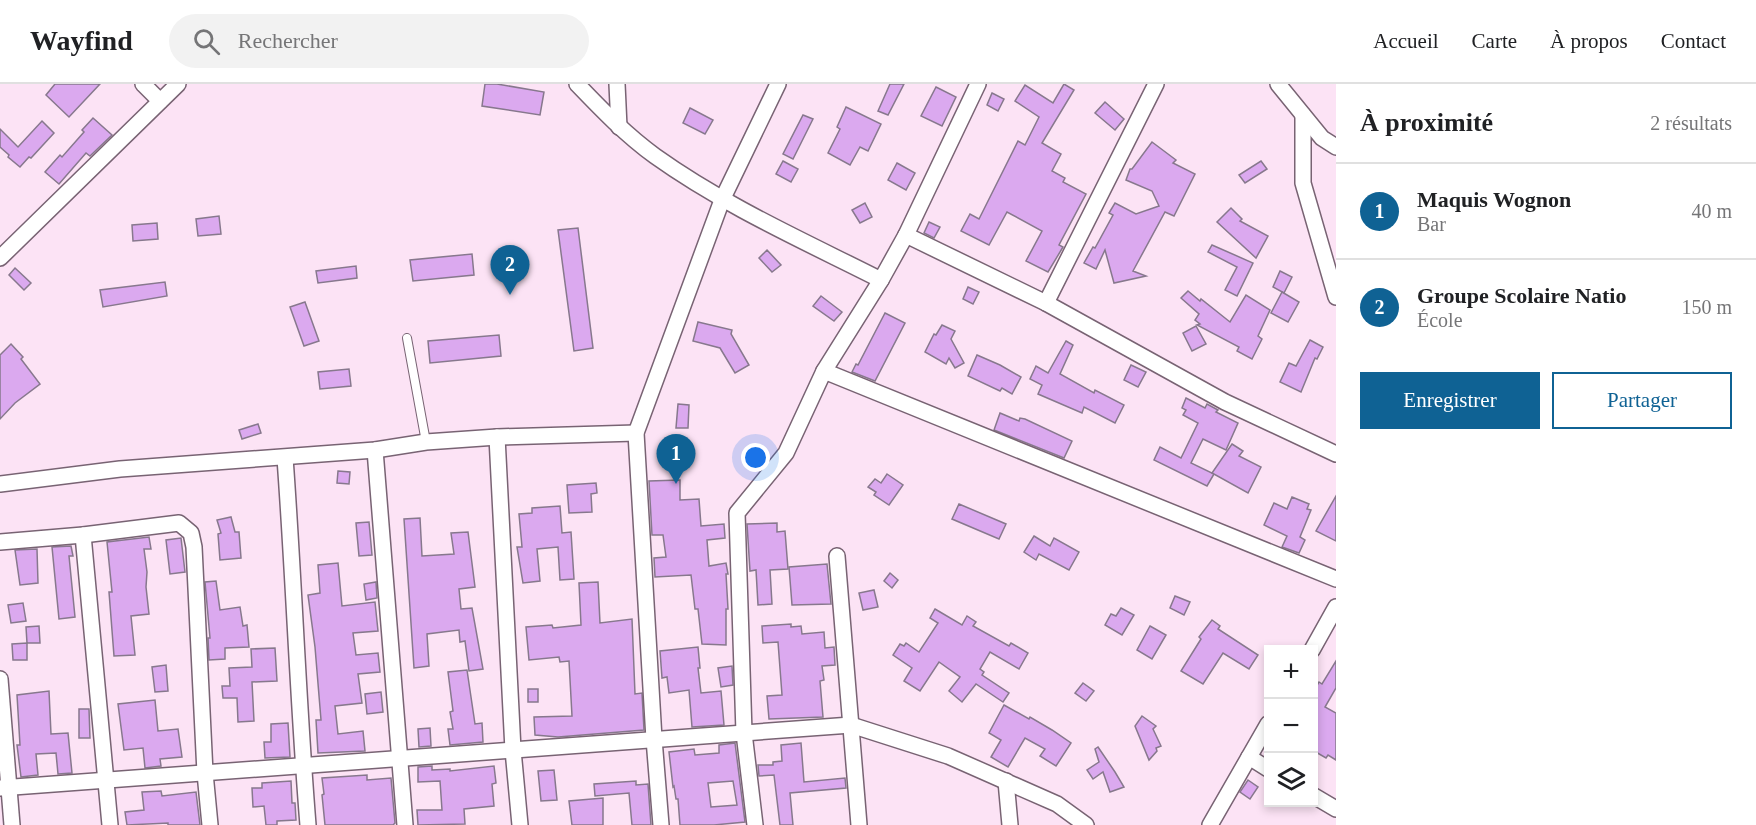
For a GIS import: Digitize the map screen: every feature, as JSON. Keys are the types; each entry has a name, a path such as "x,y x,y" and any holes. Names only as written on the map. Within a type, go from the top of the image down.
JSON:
{"street":[{"path":"143,84 160,101"},
{"path":"0,258 178,84"},
{"path":"578,84 619,127 654,155 722,200 881,280"},
{"path":"617,84 619,127"},
{"path":"662,825 654,739 636,433 722,200 778,84"},
{"path":"755,825 744,733 737,513 786,453 824,371 881,280 906,235 978,84"},
{"path":"1046,303 1156,84"},
{"path":"1278,84 1322,138 1336,147"},
{"path":"1303,115 1303,183 1336,297"},
{"path":"906,235 1046,303 1225,402 1336,454"},
{"path":"824,371 1336,579"},
{"path":"0,484 120,469 285,458 375,450 426,442 497,437 636,433"},
{"path":"497,437 513,750 520,825"},
{"path":"375,450 405,825"},
{"path":"285,458 303,765 309,825"},
{"path":"0,542 179,523 191,533 194,547 205,773 210,825"},
{"path":"83,535 110,825"},
{"path":"837,556 859,825"},
{"path":"1315,645 1336,607"},
{"path":"0,679 5,788 12,825"},
{"path":"5,788 851,725 948,756 1057,804 1086,825"},
{"path":"1210,825 1264,732"},
{"path":"1249,757 1264,766"},
{"path":"1006,781 1010,825"},
{"path":"1318,798 1336,809"}],"lane":[{"path":"407,338 426,442"}],"building":[{"path":"55,84 100,84 69,117 46,95"},
{"path":"485,84 544,92 540,115 482,106"},
{"path":"890,84 904,84 888,115 878,111"},
{"path":"1064,84 1074,90 1042,143 1061,154 1052,171 1065,178 1063,182 1086,194 1059,245 1063,247 1048,272 1026,261 1042,231 1007,212 989,245 961,231 970,214 979,219 1018,141 1025,145 1039,117 1015,101 1025,85 1053,103"},
{"path":"936,87 956,97 942,126 921,116"},
{"path":"992,93 1004,99 998,111 987,105"},
{"path":"1105,102 1124,119 1115,130 1095,113"},
{"path":"846,107 881,124 868,151 860,147 850,165 828,153 840,129 837,127"},
{"path":"690,108 713,120 705,134 683,123"},
{"path":"803,115 813,119 793,159 783,154"},
{"path":"93,118 112,135 90,156 86,153 59,184 45,172 60,155 62,157"},
{"path":"42,121 54,133 20,167 0,147 0,129 18,147"},
{"path":"1152,142 1176,160 1173,163 1195,174 1174,216 1165,212 1133,271 1146,276 1114,283 1105,250 1096,269 1084,263 1113,215 1109,213 1115,203 1136,214 1159,206 1152,191 1126,180 1130,169"},
{"path":"783,161 798,169 791,182 776,174"},
{"path":"1261,161 1267,169 1245,183 1239,175"},
{"path":"897,163 915,173 906,190 888,180"},
{"path":"865,203 872,217 860,223 852,210"},
{"path":"1231,208 1242,219 1240,221 1268,236 1256,258 1217,222"},
{"path":"219,216 221,234 198,236 196,219"},
{"path":"929,222 940,227 934,238 924,233"},
{"path":"157,223 158,239 133,241 132,225"},
{"path":"578,228 593,348 574,351 558,230"},
{"path":"1212,245 1253,263 1237,296 1225,290 1237,267 1208,252"},
{"path":"767,250 781,265 772,272 759,258"},
{"path":"472,254 474,275 413,281 410,260"},
{"path":"356,266 357,278 318,283 316,271"},
{"path":"15,268 31,283 24,290 9,275"},
{"path":"1280,271 1292,277 1284,293 1273,287"},
{"path":"165,282 167,296 103,307 100,290"},
{"path":"968,287 979,292 973,304 963,299"},
{"path":"1188,291 1230,322 1246,295 1270,310 1258,336 1262,339 1252,359 1237,351 1239,347 1197,325 1200,324 1195,320 1199,314 1181,298"},
{"path":"1282,292 1299,302 1288,322 1271,313"},
{"path":"821,296 842,312 834,321 813,306"},
{"path":"305,302 319,341 304,346 290,307"},
{"path":"885,313 905,323 875,381 852,372 856,364 858,365"},
{"path":"698,322 732,330 731,334 749,365 735,373 720,348 693,341"},
{"path":"942,325 955,331 951,339 964,363 955,368 949,358 946,364 925,352 934,334 936,335"},
{"path":"1196,326 1206,344 1192,351 1183,333"},
{"path":"499,335 501,356 430,363 428,341"},
{"path":"1310,340 1323,347 1317,359 1315,358 1301,392 1280,382 1289,363 1296,366"},
{"path":"1066,341 1073,345 1060,374 1094,393 1095,390 1124,405 1115,423 1084,407 1082,413 1038,394 1042,385 1030,379 1036,366 1048,373"},
{"path":"11,344 23,357 21,359 40,384 15,403 0,419 0,355"},
{"path":"977,355 1021,377 1012,394 968,376"},
{"path":"1131,365 1146,372 1138,387 1124,380"},
{"path":"349,369 351,386 320,389 318,372"},
{"path":"1186,398 1205,408 1207,404 1218,410 1216,412 1238,423 1226,450 1203,439 1191,463 1214,474 1207,486 1154,460 1160,447 1181,458 1198,423 1183,415 1186,410 1182,408"},
{"path":"678,404 689,405 688,428 676,428"},
{"path":"1000,413 1019,421 1020,418 1025,419 1072,441 1064,458 994,430"},
{"path":"258,424 261,433 242,439 239,430"},
{"path":"1232,444 1243,451 1239,456 1261,467 1248,493 1212,473"},
{"path":"338,471 350,472 349,484 337,483"},
{"path":"887,474 903,485 889,505 874,495 876,492 868,487 875,479 881,483"},
{"path":"680,480 680,500 699,499 701,526 724,524 725,538 707,540 709,566 726,563 728,574 726,574 728,609 726,609 726,645 702,644 691,575 655,577 654,558 666,557 663,535 652,535 649,481"},
{"path":"596,483 597,493 591,494 592,512 569,513 567,485"},
{"path":"1336,496 1336,541 1316,531"},
{"path":"1292,497 1309,504 1307,509 1311,510 1300,537 1305,540 1299,553 1282,547 1287,536 1264,525 1274,503 1287,509"},
{"path":"959,504 1006,524 999,539 952,519"},
{"path":"560,506 562,533 571,532 574,579 560,580 558,547 537,549 540,581 523,583 517,547 522,547 519,514 532,513 532,508"},
{"path":"231,517 235,532 239,532 241,558 220,560 218,534 221,533 217,520"},
{"path":"420,518 422,556 454,554 451,533 468,532 475,587 459,589 461,609 472,608 483,669 469,671 465,641 460,642 459,630 427,634 429,666 414,668 404,519"},
{"path":"369,522 372,555 359,556 356,523"},
{"path":"777,523 777,532 785,531 788,569 770,570 772,604 758,605 756,570 750,571 747,524"},
{"path":"1034,536 1050,546 1054,538 1079,552 1069,570 1039,554 1036,560 1024,552"},
{"path":"149,537 151,549 144,549 149,614 131,616 135,655 114,656 109,592 112,592 107,542"},
{"path":"181,538 185,572 170,574 166,540"},
{"path":"71,546 73,556 69,556 75,617 59,619 52,547"},
{"path":"37,549 38,583 20,585 15,550"},
{"path":"338,563 342,606 375,602 378,631 353,633 356,655 378,653 380,672 358,674 362,703 335,706 338,734 363,731 365,751 318,753 316,720 321,720 308,595 320,593 318,565"},
{"path":"827,564 831,604 792,605 789,567"},
{"path":"890,573 898,580 892,588 884,581"},
{"path":"216,581 220,610 240,607 243,626 247,625 249,647 225,648 225,659 209,660 208,638 210,638 205,582"},
{"path":"376,582 377,598 366,600 364,584"},
{"path":"598,582 600,623 632,619 635,694 642,693 644,730 558,737 535,735 534,717 572,716 569,661 560,662 559,657 529,660 526,627 552,625 553,628 581,625 579,583"},
{"path":"874,590 878,607 863,610 859,593"},
{"path":"1175,596 1190,602 1184,615 1170,608"},
{"path":"23,603 26,621 11,623 8,605"},
{"path":"1121,608 1134,615 1122,635 1105,625 1111,614 1116,616"},
{"path":"935,609 962,625 967,616 976,622 973,626 1009,646 1011,643 1028,653 1019,669 990,652 980,669 984,672 982,675 1009,693 1003,702 976,684 962,702 949,691 960,677 939,662 920,691 904,681 912,668 893,655 900,644 904,646 906,643 919,652 938,623 930,618"},
{"path":"1212,620 1220,626 1218,629 1258,655 1249,669 1223,653 1203,684 1181,671 1201,639 1199,637"},
{"path":"791,624 791,627 801,626 802,634 824,632 825,648 834,647 835,665 822,666 824,680 820,681 823,717 769,719 767,696 782,695 778,642 763,643 762,626"},
{"path":"39,626 40,643 27,643 26,627"},
{"path":"1150,626 1166,635 1152,659 1137,650"},
{"path":"27,643 27,660 13,660 12,644"},
{"path":"698,647 701,693 721,691 724,725 692,727 689,690 669,693 667,677 662,678 660,651"},
{"path":"275,648 277,681 252,682 254,721 238,722 237,698 223,698 222,686 230,686 229,668 252,667 251,649"},
{"path":"1336,661 1336,688 1325,707 1336,713 1336,760 1328,755 1326,758 1318,753 1318,684 1319,682 1322,684"},
{"path":"166,665 168,691 155,692 152,667"},
{"path":"732,666 733,685 721,687 718,668"},
{"path":"467,670 475,724 482,723 483,742 450,745 448,729 453,729 450,712 453,711 448,672"},
{"path":"1083,683 1094,691 1086,701 1075,693"},
{"path":"528,689 538,689 538,702 528,702"},
{"path":"49,691 51,734 68,733 72,773 58,774 56,753 36,754 38,775 21,777 17,745 20,745 17,695"},
{"path":"381,692 383,712 367,714 365,694"},
{"path":"155,700 158,731 178,729 182,757 160,759 161,766 145,768 143,748 124,750 118,704"},
{"path":"1004,705 1029,719 1030,717 1071,743 1056,766 1040,756 1045,749 1025,738 1008,767 991,757 1001,740 989,733"},
{"path":"79,709 89,709 90,738 79,738"},
{"path":"1142,716 1156,726 1153,729 1161,746 1156,748 1157,751 1149,760 1135,726"},
{"path":"288,723 290,757 265,758 264,742 271,742 271,724"},
{"path":"430,728 431,746 419,747 418,729"},
{"path":"735,743 745,822 680,825 678,799 676,799 673,787 669,752 694,749 695,755 719,753 719,745","holes":["733,781 737,805 711,807 708,783"]},
{"path":"801,743 804,782 845,778 846,788 790,793 793,825 780,825 774,775 759,776 758,765 773,765 773,762 782,761 781,745"},
{"path":"1098,747 1124,787 1110,792 1103,772 1093,779 1087,770 1099,762 1095,749"},
{"path":"432,766 432,770 450,769 450,771 494,766 496,783 492,784 494,806 464,809 465,824 418,825 417,810 442,810 440,781 418,782 418,767"},
{"path":"554,770 557,800 541,801 538,771"},
{"path":"367,775 367,780 391,778 395,823 393,825 325,825 322,778"},
{"path":"1248,780 1258,787 1250,799 1240,792"},
{"path":"291,781 292,803 295,803 296,820 277,821 277,825 266,825 264,806 253,807 252,788 262,788 262,783"},
{"path":"636,781 636,785 648,784 651,825 632,825 629,793 595,796 594,784"},
{"path":"161,791 162,796 196,792 200,825 168,825 168,823 127,825 125,812 144,810 142,792"},
{"path":"603,798 603,825 572,825 569,801"}],"place":[{"name":"Groupe Scolaire Natio","path":"510,295"},
{"name":"Maquis Wognon","path":"676,484"}]}
